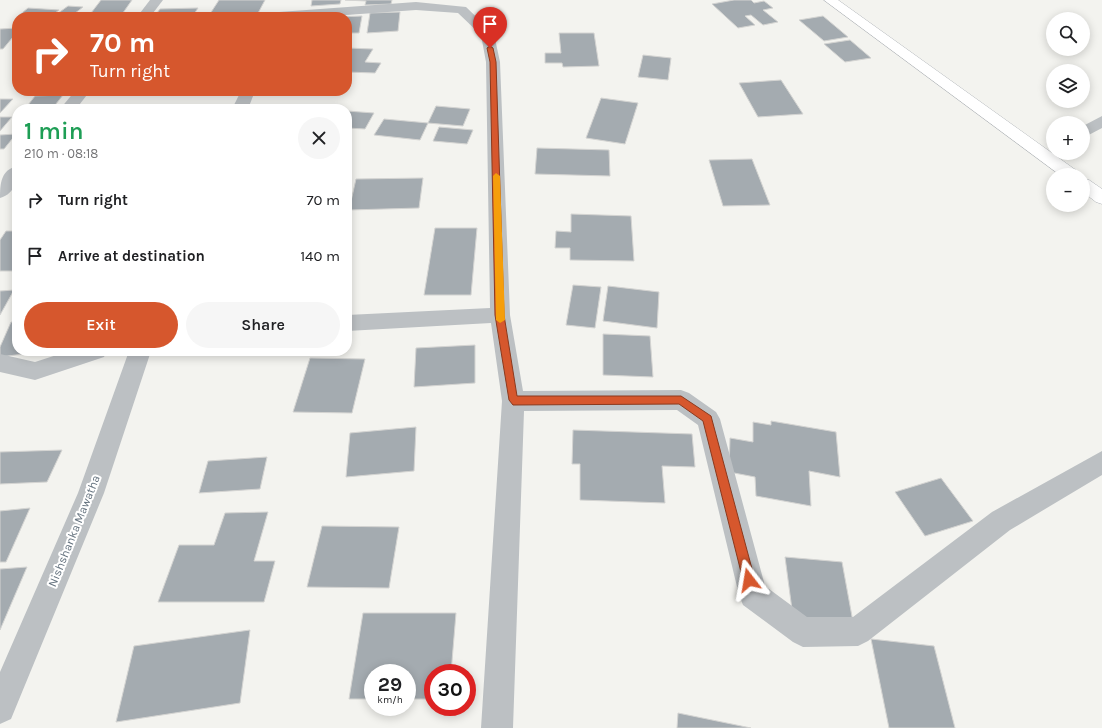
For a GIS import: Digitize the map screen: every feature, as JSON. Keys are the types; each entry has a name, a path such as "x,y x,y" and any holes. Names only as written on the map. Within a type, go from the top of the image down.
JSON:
{"street":[{"path":"147,12 157,0"},
{"path":"830,0 1046,152"},
{"path":"299,12 416,6 462,10 487,34 493,62 500,315 513,400 497,728"},
{"path":"72,104 79,96"},
{"path":"1090,129 1102,121"},
{"path":"1055,160 1064,168"},
{"path":"0,192 12,177"},
{"path":"1090,189 1102,198"},
{"path":"352,323 500,315"},
{"path":"0,363 35,371 81,356"},
{"name":"Nishshanka Mawatha","path":"0,708 91,493 138,356"},
{"path":"513,400 681,400 708,419 753,595 803,632 858,631 1001,521 1102,462"}],"building":[{"path":"101,0 132,0 124,12 92,12"},
{"path":"219,0 265,0 259,12 211,12"},
{"path":"312,0 341,0 340,4 311,6"},
{"path":"345,0 392,0 391,4 365,5 366,1"},
{"path":"734,0 751,0 754,3 764,1 773,8 763,10 778,22 763,25 751,15 745,16 755,25 738,28 712,4"},
{"path":"68,6 83,7 76,12 60,12"},
{"path":"28,8 59,10 56,12 23,12"},
{"path":"198,8 195,12 158,12 160,9"},
{"path":"400,12 398,31 367,33 370,13"},
{"path":"352,16 362,16 359,33 352,33"},
{"path":"823,16 848,37 824,41 799,20"},
{"path":"12,28 12,38 3,49 0,49 0,29"},
{"path":"559,33 594,33 599,66 563,67 562,63 545,63 545,53 561,53"},
{"path":"850,40 871,58 845,62 824,44"},
{"path":"352,48 373,49 365,62 381,63 375,73 352,72"},
{"path":"643,55 671,58 668,80 638,77"},
{"path":"781,80 803,114 758,117 739,83"},
{"path":"35,96 62,96 56,104 29,104"},
{"path":"601,98 638,103 625,144 586,138"},
{"path":"0,99 13,99 0,113"},
{"path":"436,106 470,109 463,126 428,123"},
{"path":"352,111 374,113 365,129 352,128"},
{"path":"0,117 12,117 0,131"},
{"path":"384,119 428,123 420,140 374,135"},
{"path":"439,127 473,130 467,144 433,141"},
{"path":"12,134 12,139 4,149 0,149 0,135"},
{"path":"537,148 609,150 610,176 535,174"},
{"path":"752,159 770,205 723,206 709,160"},
{"path":"423,178 419,208 352,210 352,197 356,179"},
{"path":"571,214 631,216 634,261 570,260 570,248 555,248 556,231 571,232"},
{"path":"435,228 477,228 471,295 424,295"},
{"path":"6,231 12,231 12,271 0,271 0,240"},
{"path":"573,285 601,287 595,328 566,325"},
{"path":"608,286 659,292 657,328 603,321"},
{"path":"12,290 12,294 0,315 0,291"},
{"path":"12,322 12,355 0,357 0,347"},
{"path":"603,334 650,336 653,377 603,375"},
{"path":"475,345 475,383 414,387 416,348"},
{"path":"310,358 365,359 352,413 293,412"},
{"path":"771,421 836,432 840,477 809,471 811,506 756,496 755,477 729,472 730,438 753,442 753,422 771,425"},
{"path":"416,427 414,471 346,477 350,433"},
{"path":"573,430 692,434 695,467 662,466 665,503 580,500 580,464 572,464"},
{"path":"62,450 47,482 0,484 0,452"},
{"path":"267,457 260,489 199,493 208,461"},
{"path":"941,478 973,521 925,536 895,492"},
{"path":"30,508 6,562 0,562 0,511"},
{"path":"268,512 254,561 275,561 264,602 158,602 179,545 214,545 225,513"},
{"path":"322,526 399,527 389,588 307,587"},
{"path":"785,557 842,562 853,622 793,617"},
{"path":"27,567 0,630 0,569"},
{"path":"363,613 456,613 452,664 424,664 424,699 416,699 416,664 364,664 364,699 349,699"},
{"path":"250,630 240,703 116,722 134,646"},
{"path":"871,639 934,646 955,728 889,728"},
{"path":"678,713 751,728 677,728"}],"slow traffic":[{"path":"496,176 500,320"}],"route":[{"path":"490,48 493,62 500,315 513,400 681,400 708,419 749,580"}]}
